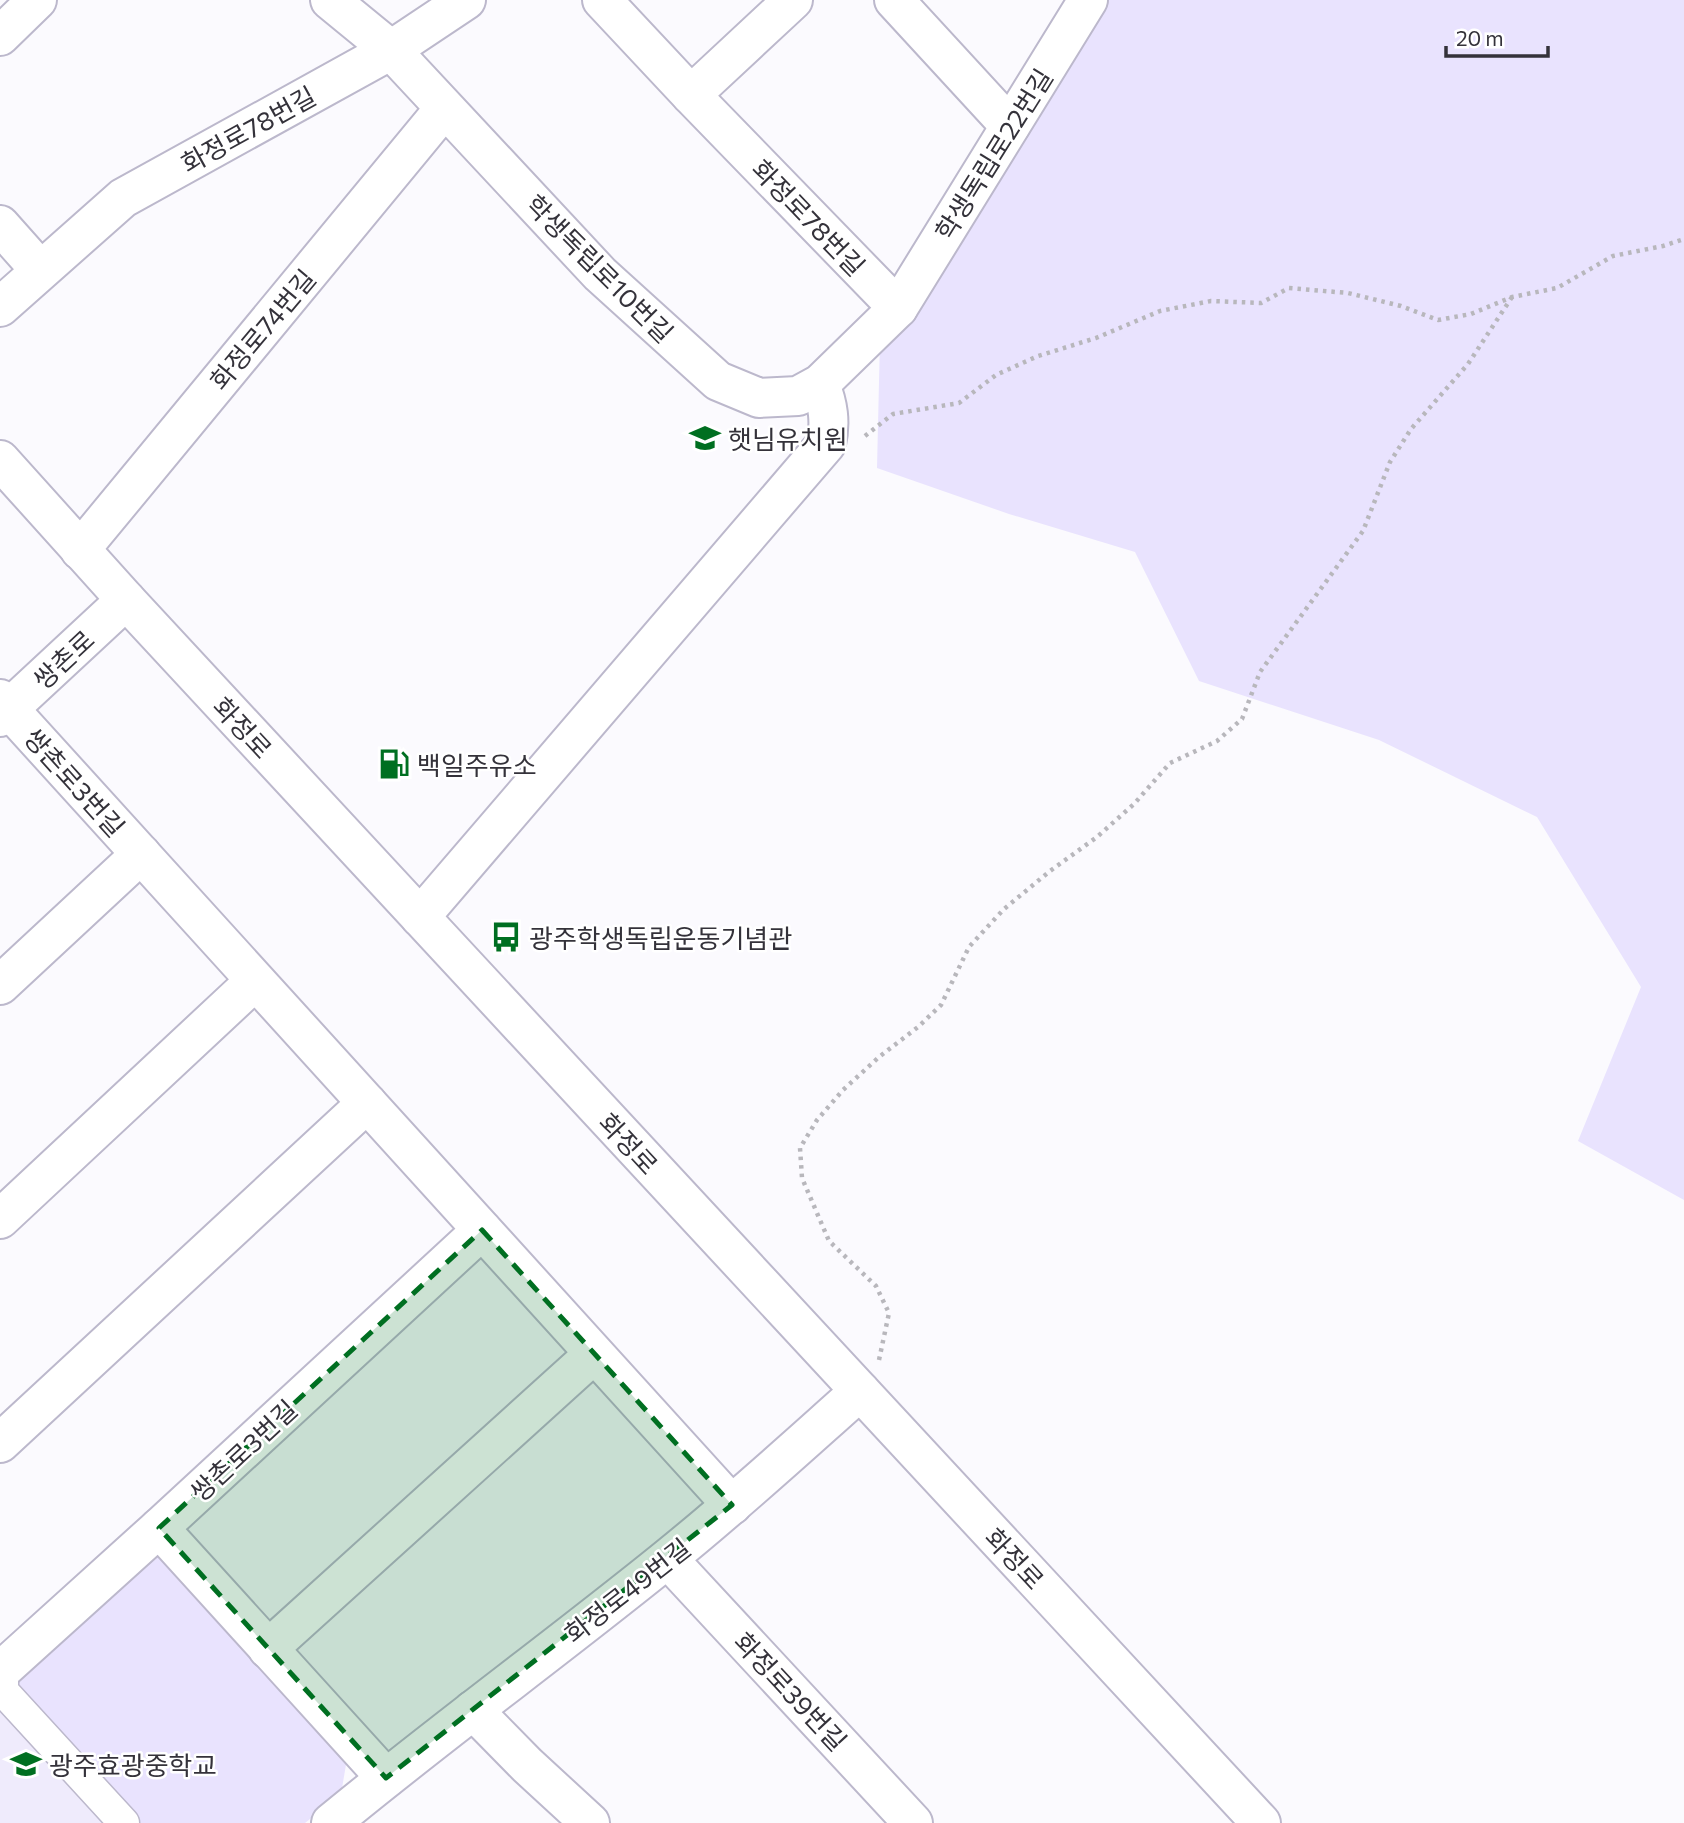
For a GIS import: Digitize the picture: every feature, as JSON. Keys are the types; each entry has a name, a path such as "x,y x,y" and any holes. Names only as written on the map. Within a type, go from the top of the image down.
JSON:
{"street":[{"path":"0,36 37,0"},
{"name":"학생독립로10번길","path":"330,0 391,50 600,274 718,381 759,398 798,396 820,384 898,308"},
{"name":"화정로78번길","path":"0,307 123,198 391,50 466,0"},
{"name":"화정로78번길","path":"602,0 898,308"},
{"path":"691,95 793,0"},
{"path":"894,0 1010,126"},
{"name":"학생독립로22번길","path":"898,308 1088,0"},
{"name":"화정로74번길","path":"80,550 444,108"},
{"path":"0,225 40,270"},
{"path":"420,917 826,444 829,429 827,402 820,384"},
{"name":"화정로","path":"0,460 126,600 1259,1822"},
{"name":"쌍촌로","path":"3,708 126,600"},
{"name":"쌍촌로3번길","path":"3,708 141,854 732,1505"},
{"name":"쌍촌로3번길","path":"0,985 141,854"},
{"path":"0,1219 255,981"},
{"path":"0,1443 367,1104"},
{"name":"쌍촌로3번길","path":"1,1667 159,1528 482,1230"},
{"path":"268,1649 594,1354"},
{"name":"화정로49번길","path":"331,1823 386,1777 668,1559 860,1391"},
{"path":"159,1528 386,1777"},
{"name":"화정로39번길","path":"668,1559 913,1823"},
{"path":"1,1667 3,1691 124,1823"},
{"path":"473,1710 590,1823"}],"path":[{"path":"856,431 864,436 893,414 959,403 996,375 1038,356 1096,338 1160,310 1212,301 1261,303 1289,288 1348,293 1401,306 1438,320 1471,314 1512,297 1557,288 1613,256 1684,239"},
{"path":"860,1391 878,1361 889,1313 876,1286 829,1241 802,1178 800,1148 817,1120 843,1090 941,1005 969,947 1004,909 1135,804 1170,763 1217,741 1242,719 1260,672 1363,531 1390,462 1411,429 1468,364 1512,297"}],"highlighted area":[{"path":"482,1230 732,1505 386,1778 159,1528"}],"shaded area":[{"path":"1088,0 1684,0 1684,1200 1578,1141 1641,987 1537,817 1379,740 1199,681 1135,552 1009,514 877,468 880,339"},
{"path":"152,1552 171,1554 348,1753 341,1794 305,1823 135,1823 10,1681"},
{"name":"광주효광중학교","path":"0,1706 105,1823 0,1823"}],"place":[{"name":"햇님유치원","path":"705,438"},
{"name":"백일주유소","path":"394,764"},
{"name":"광주학생독립운동기념관","path":"506,937"},
{"name":"광주효광중학교","path":"26,1764"}]}
